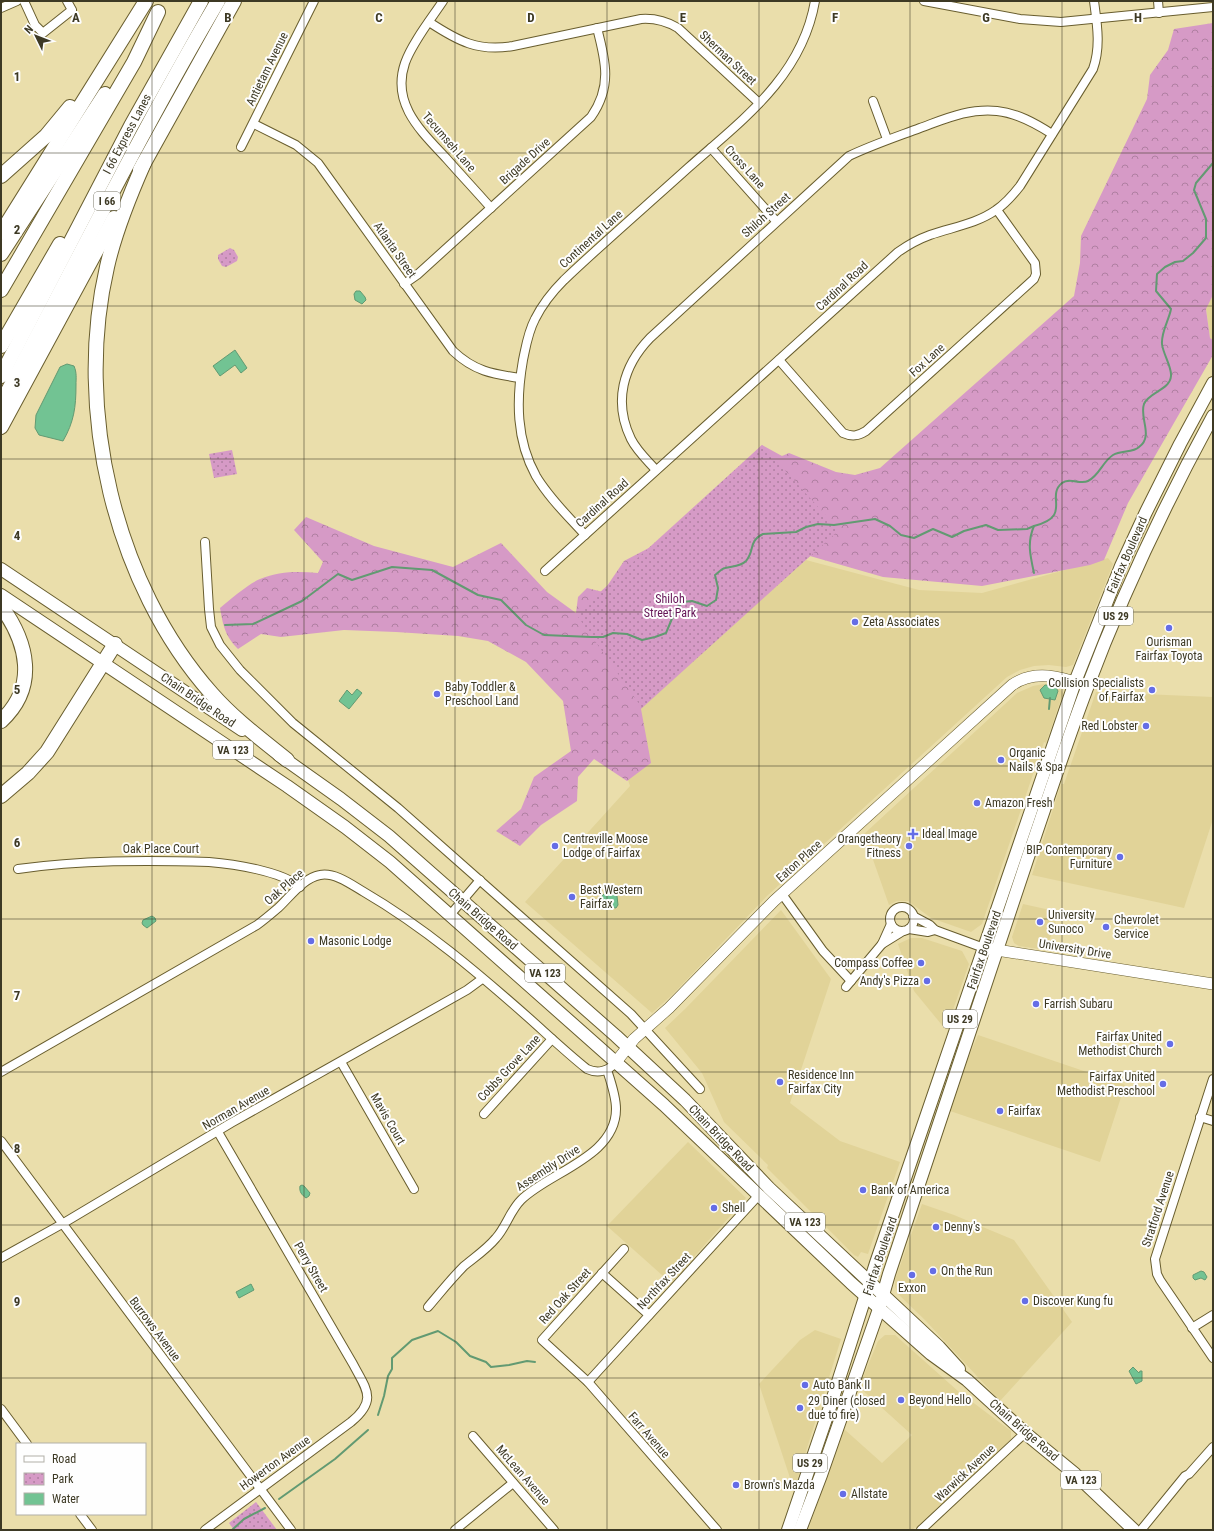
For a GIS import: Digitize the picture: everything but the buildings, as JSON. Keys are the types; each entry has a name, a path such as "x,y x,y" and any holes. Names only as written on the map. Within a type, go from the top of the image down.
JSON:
{"highway":[{"path":"1,233 146,1"},
{"name":"I 66 Express Lanes","path":"1,376 131,126 202,1"},
{"name":"I 66","path":"1,404 179,68 218,1"},
{"path":"1,427 144,163 234,1"},
{"path":"1,254 161,7"},
{"path":"1,290 134,62 161,7"},
{"path":"1,176 46,136 67,110 96,67 125,34"},
{"path":"1,346 131,126"},
{"path":"144,163 115,234 100,308 96,358 96,392 98,422 110,490 120,529 139,579 155,613 174,644 193,671 228,711 287,760"},
{"path":"1,606 15,627 20,638 26,671 22,691 18,700 12,710 1,721"},
{"path":"1,796 28,773 47,752 115,644"}],"main road":[{"name":"Fairfax Boulevard","path":"788,1530 876,1263 1075,682 1121,566 1180,444 1213,383"},
{"name":"Fairfax Boulevard","path":"800,1530 880,1309 889,1274 997,950 1088,686 1147,547 1213,416"},
{"name":"Chain Bridge Road","path":"1,569 287,760 374,824 627,1046 688,1103 764,1183 944,1352 967,1380"},
{"name":"Chain Bridge Road","path":"1,596 104,662 292,790 345,827 390,862 670,1110 758,1196 880,1309 931,1354 967,1380 1026,1433 1075,1474 1134,1530"},
{"path":"688,1103 697,1122 754,1180 757,1186 758,1196"}],"street":[{"path":"1,8 17,1"},
{"path":"24,1 35,25 43,33 72,10 67,1"},
{"name":"Antietam Avenue","path":"241,147 254,124 314,1"},
{"name":"Tecumseh Lane","path":"443,1 412,48 404,64 401,82 404,102 418,128 491,208"},
{"name":"Continental Lane","path":"585,535 545,490 529,461 523,443 520,425 520,378 530,329 539,311 550,295 577,268 711,148 780,81 795,58 807,34 815,1"},
{"path":"924,1 1033,21 1061,22 1097,20 1213,7"},
{"name":"Cardinal Road","path":"545,571 884,264 903,249 921,239 971,223 997,210 1012,196 1020,186 1093,69 1098,50 1097,20 1094,1"},
{"path":"1158,1 1159,13"},
{"name":"Sherman Street","path":"430,22 454,38 477,46 492,48 513,46 650,18 669,22 678,28 759,103"},
{"name":"Brigade Drive","path":"404,284 417,276 584,124 598,108 604,92 606,75 597,28"},
{"path":"874,100 887,139"},
{"name":"Shiloh Street","path":"656,470 635,445 624,420 622,406 626,377 639,350 776,221 848,156 887,139 953,116 983,110 997,111 1023,117 1052,134"},
{"name":"Atlanta Street","path":"254,124 296,145 318,163 445,342 461,359 486,372 520,378"},
{"name":"Cross Lane","path":"711,148 776,221"},
{"name":"Fox Lane","path":"778,360 843,433 853,436 866,431 1034,279 1036,274 1035,263 997,210"},
{"name":"Chain Bridge Road","path":"205,542 210,618 218,642 228,656 260,692 293,723 398,808 633,1016 700,1089"},
{"name":"Eaton Place","path":"607,1070 616,1062 627,1046 644,1029 669,1008 782,894 1012,685 1025,678 1056,676 1088,686"},
{"name":"Oak Place Court","path":"18,869 52,864 95,861 228,863 257,870 293,882 300,887"},
{"name":"Oak Place","path":"1,1072 256,925 278,908 312,877 326,874 332,875 352,885 388,906 414,924 482,979 587,1069 599,1072 607,1070"},
{"path":"450,915 480,880"},
{"name":"University Drive","path":"782,894 849,984 882,944 891,924 890,916 898,908 909,909 913,916 930,925 934,930 984,948 1213,984"},
{"path":"906,930 913,923 913,916"},
{"name":"University Drive","path":"891,924 896,930 928,932 934,930"},
{"name":"University Drive","path":"882,944 906,930"},
{"name":"Norman Avenue","path":"1,1258 62,1224 231,1123 467,990 482,979"},
{"name":"Cobbs Grove Lane","path":"484,1114 552,1039"},
{"name":"Mavis Court","path":"341,1062 414,1189"},
{"name":"Assembly Drive","path":"428,1307 461,1270 496,1239 520,1200 584,1160 605,1138 613,1123 616,1109 616,1101 607,1070"},
{"name":"Stratford Avenue","path":"1213,1079 1155,1259 1157,1274 1160,1280 1213,1358"},
{"path":"1200,1117 1213,1121"},
{"name":"Perry Street","path":"218,1132 365,1387 368,1394 368,1400 366,1407 359,1416"},
{"name":"Burrows Avenue","path":"1,1141 291,1530"},
{"name":"Northfax Street","path":"588,1382 758,1196"},
{"name":"Red Oak Street","path":"561,1358 542,1340 624,1249"},
{"path":"602,1273 649,1315"},
{"path":"1192,1328 1213,1314"},
{"name":"Farr Avenue","path":"561,1358 588,1382 717,1530"},
{"path":"1,1409 26,1443"},
{"name":"Howerton Avenue","path":"205,1530 359,1416"},
{"name":"Warwick Avenue","path":"921,1530 1026,1433"},
{"name":"McLean Avenue","path":"473,1436 554,1530"},
{"path":"1141,1530 1185,1476 1189,1474 1213,1447"},
{"path":"455,1530 513,1483"},
{"path":"81,1515 92,1530"}],"shaded area":[{"path":"1213,295 1213,340 1210,338 1206,308"},
{"path":"1108,558 1113,564 1073,665 1066,667 1049,665 1034,666 1020,670 1007,677 767,896 672,995 652,1013 525,902 630,786 611,729 806,560 919,590 982,593"},
{"path":"1044,684 1058,686 1063,693 1046,743 1044,742 982,924 971,932 931,918 908,901 897,901 889,905 864,834 1017,693 1033,686"},
{"path":"1096,692 1213,697 1213,819 1184,908 1032,875 1061,784 1064,784"},
{"path":"1023,904 1059,912 1046,950 1019,946 1014,943 1012,937"},
{"path":"781,910 831,979 790,1103 840,1141 900,1162 868,1254 861,1252 858,1257 854,1255 767,1168 768,1165 724,1122 702,1073 665,1028"},
{"path":"911,938 922,938 962,951 969,964 946,1030 914,991 898,944"},
{"path":"978,1035 1125,1085 1100,1162 950,1111 968,1058"},
{"path":"688,1142 746,1198 671,1283 607,1226"},
{"path":"922,1204 954,1215 1014,1240 1072,1322 1000,1401 925,1320 898,1294 895,1287 895,1280"},
{"path":"815,1330 841,1339 794,1490 759,1384 800,1340"},
{"path":"885,1335 895,1335 959,1392 1011,1431 1011,1439 918,1529 915,1527 912,1530 808,1530 844,1429 882,1463 912,1435 859,1387 878,1341"}],"green space":[{"path":"1213,23 1213,295 1206,309 1210,338 1213,340 1213,355 1128,503 1104,560 1090,565 982,586 883,577 810,556 655,692 641,709 651,763 627,781 594,759 578,777 577,801 541,825 520,846 496,831 521,809 534,777 571,751 563,701 526,662 488,641 458,636 344,630 281,637 261,634 238,649 230,640 227,635 220,608 250,584 274,574 296,572 318,573 323,562 294,530 306,517 374,546 453,567 501,543 547,592 576,613 578,597 587,588 603,592 624,561 664,540 762,445 782,456 789,453 836,472 855,475 880,468 1074,296 1080,263 1081,236 1147,99 1150,75 1168,50 1174,29"},
{"path":"230,248 234,250 238,257 237,261 226,267 222,266 218,259 218,255"},
{"name":"Shiloh Street Park","path":"762,445 839,530 642,708 576,614"},
{"path":"232,450 237,474 214,478 209,454"},
{"path":"256,1502 277,1530 234,1530 229,1523"}],"water":[{"path":"356,291 360,291 365,297 366,300 362,304 355,300 354,294"},
{"path":"235,350 247,368 241,373 235,365 220,376 213,366"},
{"path":"67,364 74,366 76,371 76,400 72,421 63,441 39,435 35,428 36,415 60,367"},
{"path":"1045,685 1055,686 1058,691 1055,700 1044,698 1040,690"},
{"path":"357,689 362,693 349,709 339,701 347,690 352,695"},
{"path":"605,893 614,893 617,896 618,905 616,908 610,907 601,899"},
{"path":"152,916 156,921 147,928 142,923 143,920"},
{"path":"302,1185 310,1193 306,1198 300,1192 300,1186"},
{"path":"1201,1271 1204,1272 1207,1277 1205,1280 1201,1278 1195,1280 1193,1275"},
{"path":"251,1284 254,1290 239,1298 236,1292"},
{"path":"1133,1367 1139,1373 1142,1371 1142,1381 1136,1384 1129,1371"}],"waterway":[{"path":"1034,573 1031,560 1030,538 1034,526 1046,522 1056,512 1056,494 1062,483 1065,481 1088,481 1095,476 1106,461 1113,455 1120,452 1134,450 1143,443 1146,432 1143,415 1144,404 1150,397 1167,385 1171,376 1162,344 1163,335 1171,309 1156,291 1157,274 1165,267 1175,262 1183,261 1193,253 1206,238 1206,219 1194,190 1196,183 1213,163"},
{"path":"225,625 253,624 302,601 338,574 352,580 392,567 432,570 478,595 501,600 526,625 544,635 603,637 613,633 627,634 642,640 666,633 676,609 683,602 692,601 707,606 716,600 718,588 715,575 721,570 744,563 749,557 753,543 763,534 796,532 806,527 818,524 834,525 875,519 890,526 901,535 914,538 933,529 952,537 964,531 986,525 998,530 1027,529 1034,526"},
{"path":"1049,709 1050,698"},
{"path":"378,1415 388,1376 392,1369 392,1358 412,1340 438,1331 456,1342 470,1356 486,1362 491,1367 527,1361 535,1362"},
{"path":"279,1499 335,1459 368,1430"},
{"path":"232,1530 244,1519 265,1508"}],"place":[{"name":"Zeta Associates","path":"855,622"},
{"name":"Ourisman Fairfax Toyota","path":"1169,628"},
{"name":"Collision Specialists of Fairfax","path":"1152,690"},
{"name":"Baby Toddler & Preschool Land","path":"437,694"},
{"name":"Red Lobster","path":"1146,726"},
{"name":"Organic Nails & Spa","path":"1001,760"},
{"name":"Amazon Fresh","path":"977,803"},
{"name":"Ideal Image","path":"913,834"},
{"name":"Centreville Moose Lodge of Fairfax","path":"555,846"},
{"name":"Orangetheory Fitness","path":"909,846"},
{"name":"BIP Contemporary Furniture","path":"1120,857"},
{"name":"Best Western Fairfax","path":"572,897"},
{"name":"University Sunoco","path":"1040,922"},
{"name":"Chevrolet Service","path":"1106,927"},
{"name":"Masonic Lodge","path":"311,941"},
{"name":"Compass Coffee","path":"921,963"},
{"name":"Andy's Pizza","path":"927,981"},
{"name":"Farrish Subaru","path":"1036,1004"},
{"name":"Fairfax United Methodist Church","path":"1170,1044"},
{"name":"Residence Inn Fairfax City","path":"780,1082"},
{"name":"Fairfax United Methodist Preschool","path":"1163,1084"},
{"name":"Fairfax","path":"1000,1111"},
{"name":"Bank of America","path":"863,1190"},
{"name":"Shell","path":"714,1208"},
{"name":"Denny's","path":"936,1227"},
{"name":"On the Run","path":"933,1271"},
{"name":"Exxon","path":"912,1275"},
{"name":"Discover Kung fu","path":"1025,1301"},
{"name":"Auto Bank II","path":"805,1385"},
{"name":"Beyond Hello","path":"901,1400"},
{"name":"29 Diner (closed due to fire)","path":"800,1408"},
{"name":"Brown's Mazda","path":"736,1485"},
{"name":"Allstate","path":"843,1494"}]}
